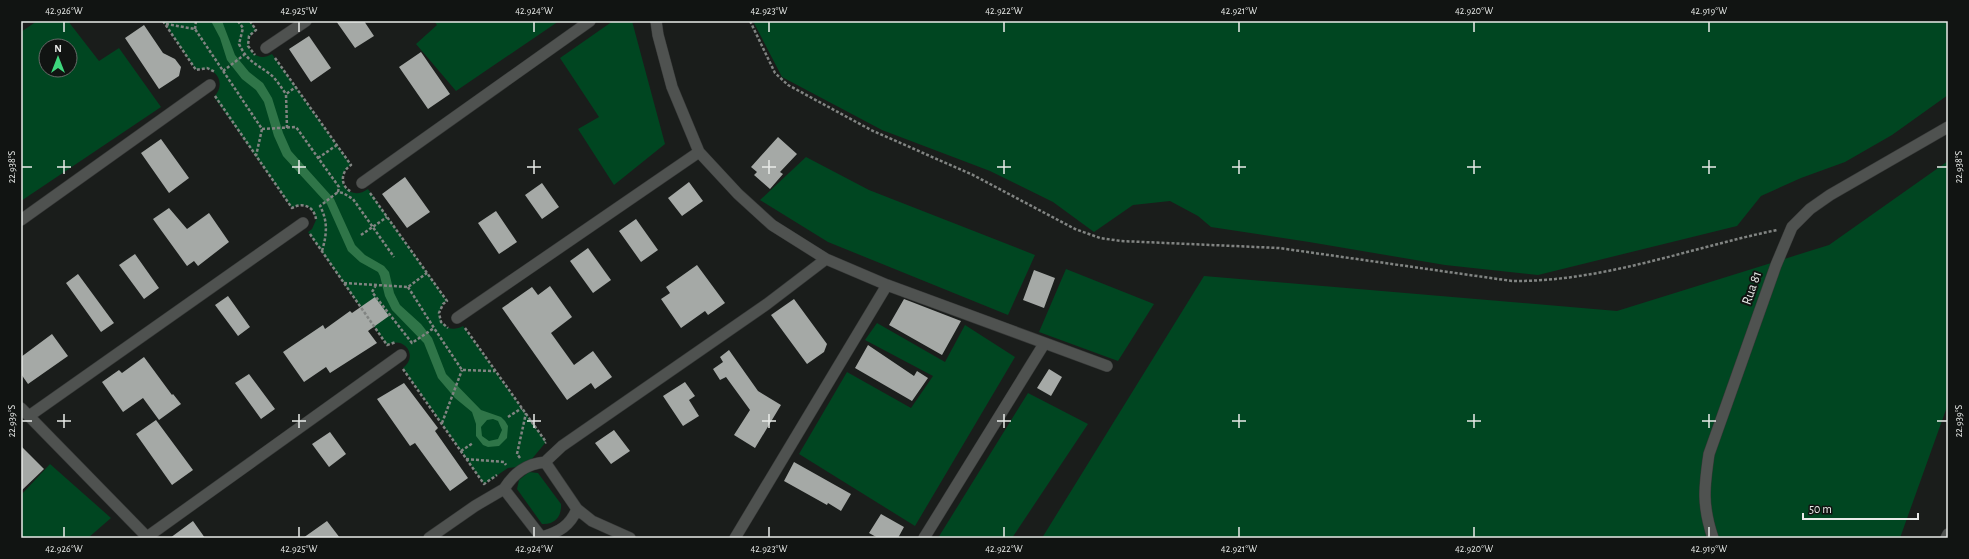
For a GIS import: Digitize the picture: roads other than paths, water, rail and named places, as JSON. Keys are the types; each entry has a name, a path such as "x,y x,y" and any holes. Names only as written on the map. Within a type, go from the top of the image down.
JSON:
{"street":[{"path":"269,51 306,21"},
{"path":"365,186 590,21"},
{"path":"656,21 658,35 672,87 699,152 738,194 772,225 826,259 1044,344 1107,366"},
{"path":"21,220 214,89"},
{"name":"Rua 81","path":"1713,538 1706,516 1705,486 1709,454 1776,265 1792,227 1810,209 1830,195 1948,127"},
{"path":"460,322 699,152"},
{"path":"29,416 308,226"},
{"path":"429,538 475,506 504,490 518,472 526,466 545,462 562,446 767,304 826,259"},
{"path":"735,538 887,284"},
{"path":"924,538 1044,344"},
{"path":"21,408 148,538 401,355"},
{"path":"545,462 577,509 592,521 607,530 630,538"},
{"path":"504,490 542,537 558,532 567,526 573,519 577,509"},
{"path":"1946,538 1948,534"}]}
